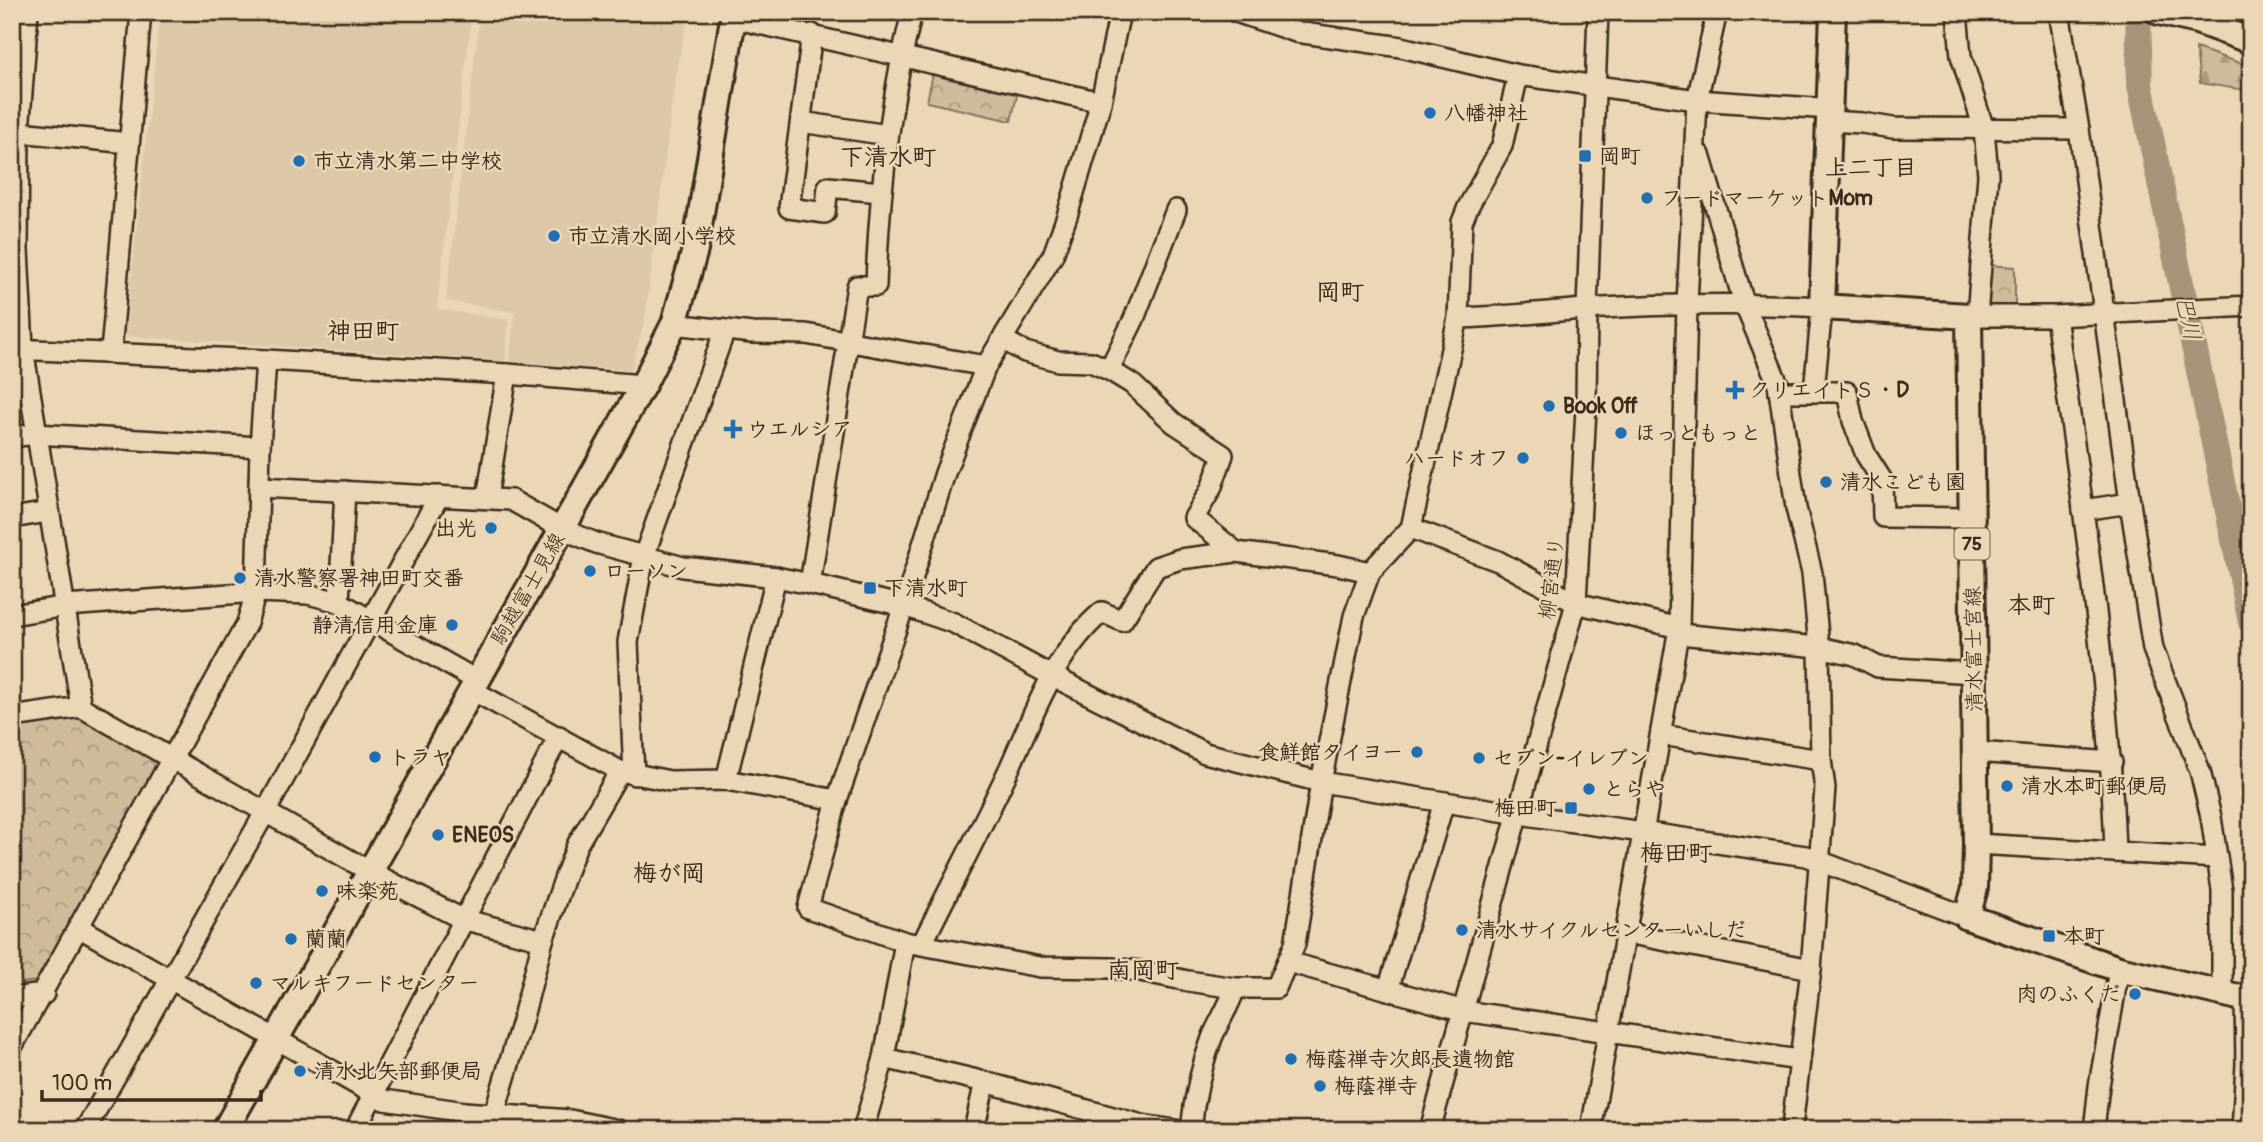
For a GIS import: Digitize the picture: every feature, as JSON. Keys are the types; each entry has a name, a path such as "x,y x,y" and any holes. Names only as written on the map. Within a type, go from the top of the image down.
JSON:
{"main road":[{"path":"1833,12 1822,307 1973,316"},
{"path":"2160,12 2194,17 2251,41"},
{"name":"駒越富士見線","path":"225,1130 643,385 674,324 695,250 734,15"},
{"name":"清水富士宮線","path":"1967,917 1975,888 1976,844 1971,518 1973,316"},
{"path":"1967,917 2119,969 2242,998"}],"street":[{"path":"28,12 16,130 18,349 36,434 81,706"},
{"path":"111,352 141,12"},
{"path":"810,584 857,286 876,286 881,192 888,135 901,56 912,12"},
{"path":"1120,12 1101,102 1067,216 1053,255 986,366 945,473 904,606 837,800 808,908 914,943 1040,967 1140,971 1235,988 1276,988 1295,944 1321,782 1354,615 1370,572 1411,528 1458,318 1462,222 1502,146 1518,75"},
{"path":"1236,12 1296,32 1401,47 1518,75 1597,87 1830,115 1894,128 2079,129"},
{"name":"柳宮通り","path":"1430,1130 1576,603 1586,422 1587,309 1598,12"},
{"path":"1592,1130 1679,631 1687,304 1697,100 1717,12"},
{"path":"1957,12 1961,56 1983,129 1988,175 1988,200 1973,316 2056,316 2244,307"},
{"path":"2060,12 2153,649 2200,771 2211,817 2242,998 2246,1064 2242,1130"},
{"path":"734,15 1101,102"},
{"path":"813,34 789,208 825,214 828,187 881,192"},
{"path":"801,122 888,135"},
{"path":"16,130 129,143"},
{"path":"1696,140 1744,303 1778,384 1796,508 1812,573 1819,647 1821,760 1825,788 1811,969 1793,1127 1789,1130"},
{"path":"1109,370 1134,319 1176,210"},
{"path":"1458,318 1687,304 1744,303 1822,307 1814,391"},
{"path":"2056,316 2094,587 2112,762 2115,852"},
{"path":"674,324 752,333 806,334 986,366"},
{"path":"494,1114 543,940 577,845 627,773 628,642 644,556 725,330"},
{"path":"1002,339 1025,352 1058,361 1091,362 1109,370 1132,384 1174,423 1223,455 1211,489 1195,519 1236,552"},
{"path":"18,349 508,373 643,385"},
{"path":"12,1047 44,994 247,623 256,593 260,447 266,360"},
{"path":"487,498 508,373"},
{"path":"1779,392 1847,392 1853,421 1866,455 1882,480 1883,517 1971,518"},
{"path":"12,437 36,434 260,447"},
{"path":"259,487 511,500 562,529 588,540 683,567 776,577 810,584 904,606 954,623 1205,753 1321,782 1806,856 1967,917"},
{"path":"339,602 345,491"},
{"path":"85,1130 266,811 439,496"},
{"path":"2083,510 2130,503"},
{"path":"12,518 48,512"},
{"path":"1411,528 1498,561 1576,603 1679,631 1819,647 1855,655 1878,667 1974,673"},
{"path":"863,1130 914,943 1009,768 1036,705 1084,628 1102,612 1122,621 1156,566 1180,559 1236,552 1338,565 1370,572"},
{"path":"726,780 776,577"},
{"path":"12,615 66,607 256,593 308,594 339,602 559,736 627,773 670,781 726,780 837,800"},
{"path":"12,717 81,706 369,871 462,919 543,940"},
{"path":"1661,735 1821,760"},
{"path":"355,1130 559,736"},
{"path":"1976,752 2112,762"},
{"path":"1388,990 1444,802"},
{"path":"1976,844 2217,858"},
{"path":"80,928 384,1100 463,1121 494,1114 570,1120 618,1130"},
{"path":"1626,933 1811,969"},
{"path":"1289,962 1464,1011 1799,1060"},
{"path":"2094,1130 2119,969"},
{"path":"1191,1130 1197,1092 1212,1038 1232,1000 1235,988"},
{"path":"12,998 44,994"},
{"path":"884,1058 985,1082 1142,1125 1175,1130"},
{"path":"974,1130 985,1082"}],"shaded area":[{"name":"市立清水第二中学校","path":"160,12 472,12 437,309 509,320 505,361 125,336"},
{"name":"市立清水岡小学校","path":"480,12 689,12 676,72 645,320 631,370 509,362 515,312 446,301"}],"green space":[{"path":"2196,48 2251,67 2251,123 2244,121 2245,90 2200,83"},
{"path":"934,68 1019,87 1011,121 927,102"},
{"path":"1987,265 2015,267 2015,308 1985,309"},
{"path":"80,715 160,761 37,981 12,984 12,726"}],"waterway":[{"name":"巴川","path":"2138,12 2140,85 2251,622"}],"place":[{"name":"八幡神社","path":"1430,113"},
{"name":"岡町","path":"1585,156"},
{"name":"市立清水第二中学校","path":"299,161"},
{"name":"フードマーケットMom","path":"1647,198"},
{"name":"市立清水岡小学校","path":"554,236"},
{"name":"クリエイトＳ・D","path":"1735,390"},
{"name":"Book Off","path":"1549,406"},
{"name":"ウエルシア","path":"733,429"},
{"name":"ほっともっと","path":"1621,433"},
{"name":"ハードオフ","path":"1523,458"},
{"name":"清水こども園","path":"1826,482"},
{"name":"出光","path":"491,528"},
{"name":"ローソン","path":"590,571"},
{"name":"清水警察署神田町交番","path":"240,578"},
{"name":"下清水町","path":"870,588"},
{"name":"静清信用金庫","path":"452,625"},
{"name":"食鮮館タイヨー","path":"1417,752"},
{"name":"トラヤ","path":"375,757"},
{"name":"セブン-イレブン","path":"1479,758"},
{"name":"清水本町郵便局","path":"2007,786"},
{"name":"とらや","path":"1589,789"},
{"name":"梅田町","path":"1571,808"},
{"name":"ENEOS","path":"438,835"},
{"name":"味楽苑","path":"322,891"},
{"name":"清水サイクルセンターいしだ","path":"1462,930"},
{"name":"本町","path":"2049,936"},
{"name":"蘭蘭","path":"291,939"},
{"name":"マルキフードセンター","path":"256,983"},
{"name":"肉のふくだ","path":"2135,994"},
{"name":"梅蔭禅寺次郎長遺物館","path":"1291,1059"},
{"name":"清水北矢部郵便局","path":"300,1071"},
{"name":"梅蔭禅寺","path":"1320,1086"}],"district":[{"name":"下清水町","path":"888,157"},
{"name":"上二丁目","path":"1871,167"},
{"name":"岡町","path":"1340,292"},
{"name":"神田町","path":"363,331"},
{"name":"本町","path":"2031,605"},
{"name":"梅田町","path":"1676,853"},
{"name":"梅が岡","path":"669,873"},
{"name":"南岡町","path":"1143,970"}]}
